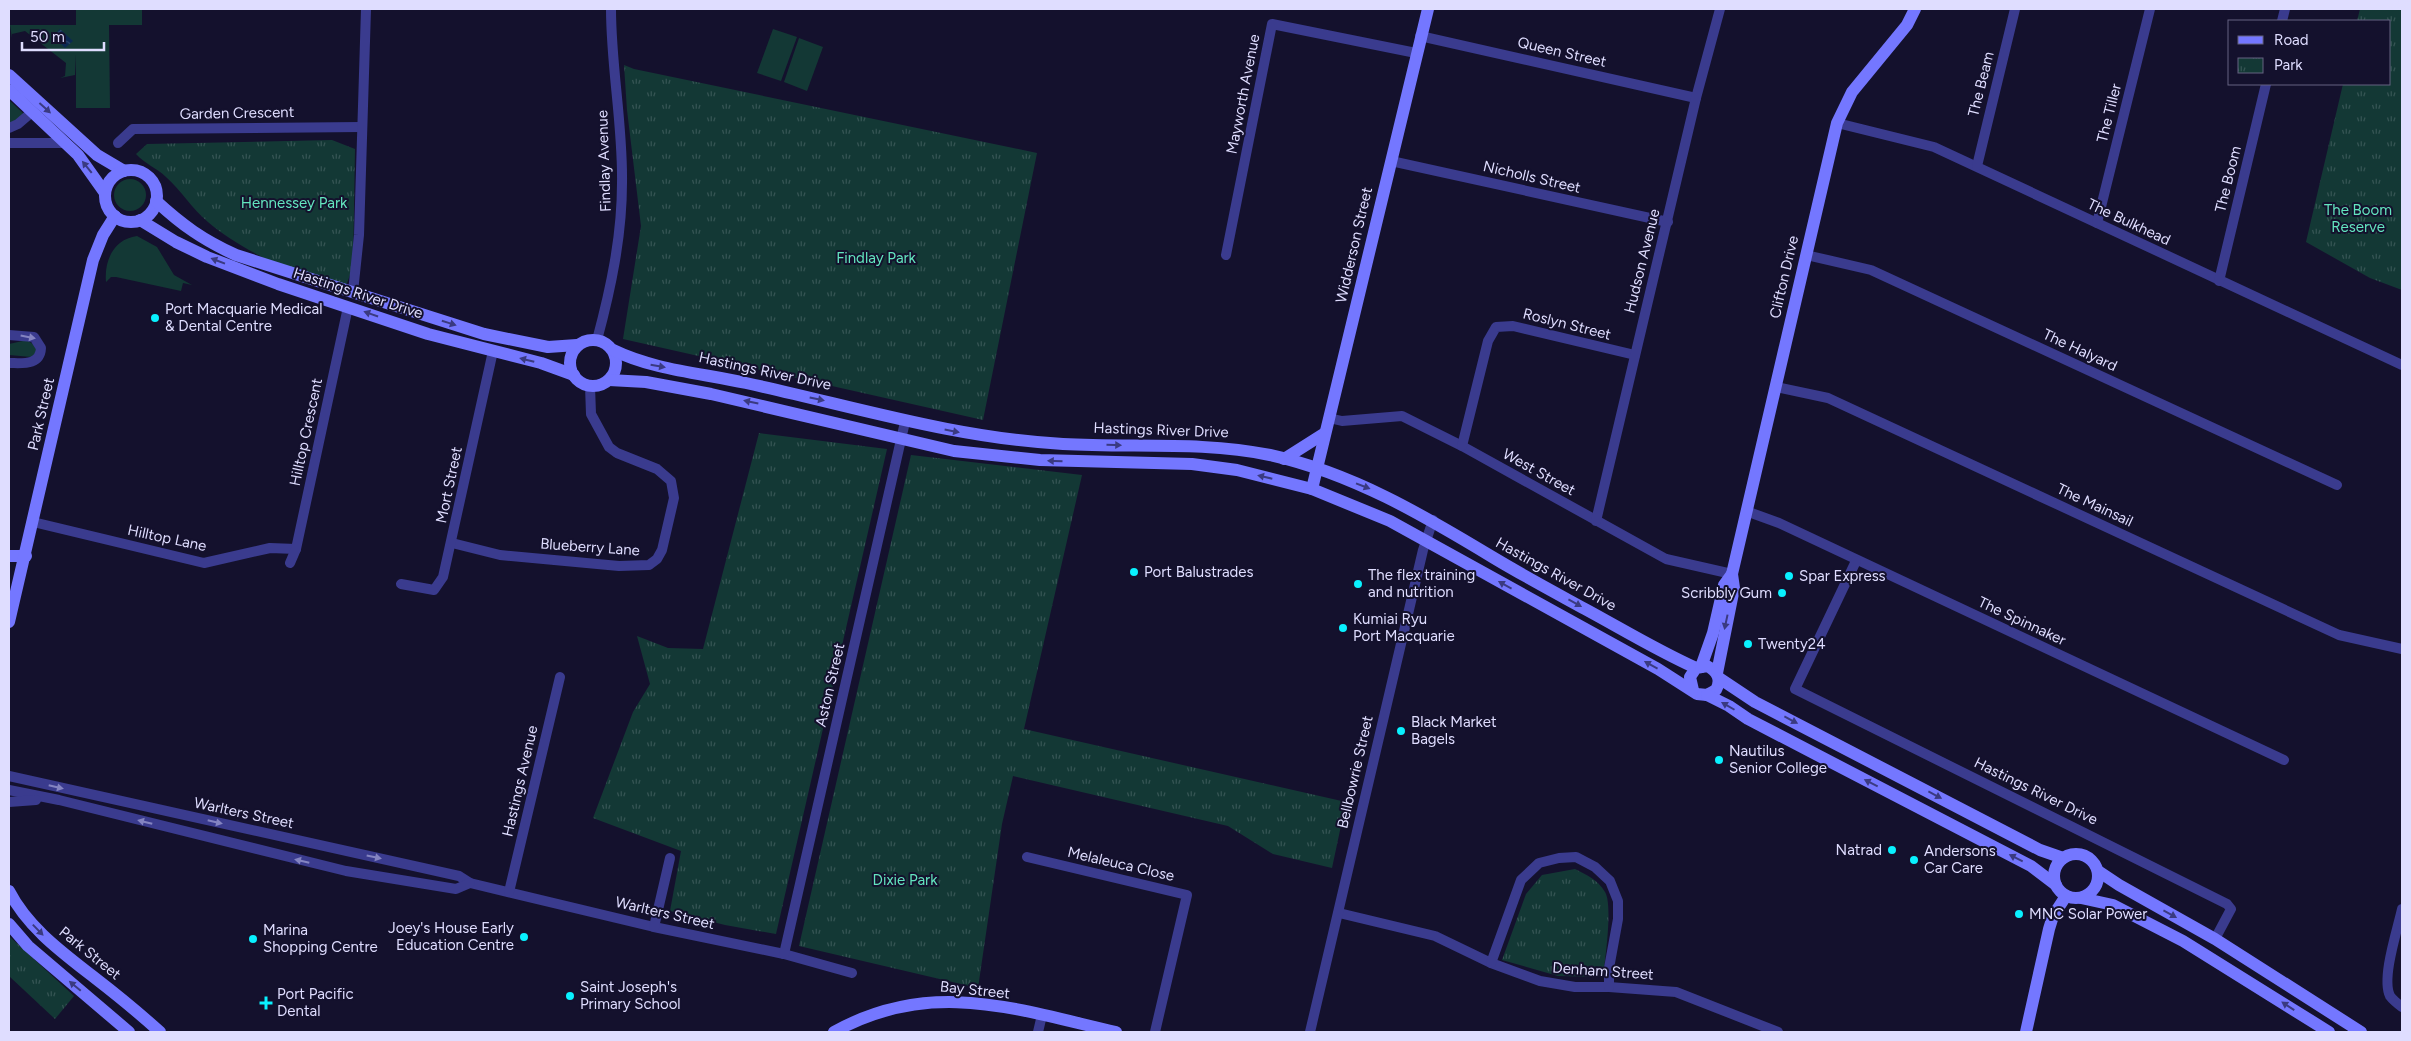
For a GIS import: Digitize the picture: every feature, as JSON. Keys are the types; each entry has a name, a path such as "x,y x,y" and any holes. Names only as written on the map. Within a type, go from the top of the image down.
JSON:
{"main road":[{"name":"Widderson Street","path":"1312,489 1428,9"},
{"name":"Clifton Drive","path":"1718,675 1734,588 1732,574 1837,123 1852,92 1907,25 1915,9"},
{"path":"9,75 98,154 124,171 139,171 145,174 155,186 156,201 148,216 140,220 131,222 115,216 105,202 105,193 109,182 124,171"},
{"path":"9,90 66,143 94,175 105,193"},
{"name":"Hastings River Drive","path":"156,201 180,224 220,248 290,273 492,336 548,347 578,345"},
{"name":"Park Street","path":"9,622 26,556 93,260 103,234 115,216"},
{"name":"Hastings River Drive","path":"140,220 176,242 207,257 278,284 428,334 541,363 574,375"},
{"path":"587,340 597,340 606,343 613,350 616,368 608,380 600,385 590,386 581,382 574,375 570,360 578,345 587,340"},
{"name":"Hastings River Drive","path":"613,350 632,359 650,364 843,404 904,422 972,435 1065,444 1198,445 1235,449 1317,468 1383,494 1433,520 1503,563 1667,654 1699,667"},
{"path":"608,380 646,382 711,394 803,414 900,440 954,450 1040,460 1192,464 1237,470 1312,489 1348,502 1425,541 1693,690 1697,694 1707,695 1729,706 1748,719 2031,866 2056,885 2066,896 2113,906 2183,941 2329,1032"},
{"path":"1284,459 1326,433"},
{"path":"9,556 26,556"},
{"name":"Clifton Drive","path":"1699,667 1713,633 1724,585 1732,574"},
{"path":"1693,690 1690,677 1699,667 1706,666 1764,707 2040,850 2063,858"},
{"path":"1707,695 1716,690 1718,675"},
{"path":"2056,885 2054,870 2063,858 2077,853 2084,854 2096,864 2099,878 2093,891 2081,898"},
{"path":"2098,870 2119,885 2215,939 2361,1032"},
{"name":"Park Street","path":"9,891 26,917 53,944 119,996 160,1032"},
{"path":"2026,1032 2049,929 2053,916 2066,896"},
{"path":"9,924 34,951 129,1032"},
{"name":"Bay Street","path":"834,1032 884,1010 940,1001 981,1004 1042,1015 1116,1032"}],"street":[{"path":"352,292 359,235 366,9"},
{"name":"Findlay Avenue","path":"597,340 618,242 622,190 611,9"},
{"name":"Hudson Avenue","path":"1596,521 1696,98 1720,9"},
{"name":"The Beam","path":"1976,166 2015,9"},
{"name":"The Tiller","path":"2097,224 2150,9"},
{"name":"Mayworth Avenue","path":"1226,255 1272,24 1416,53"},
{"name":"Queen Street","path":"1420,36 1696,98"},
{"name":"The Boom","path":"2218,281 2266,85"},
{"path":"9,128 23,121 32,112"},
{"name":"The Bulkhead","path":"1837,123 1934,147 2218,281 2402,365"},
{"name":"Garden Crescent","path":"118,142 133,129 361,127"},
{"path":"9,143 66,143"},
{"name":"Nicholls Street","path":"1391,161 1668,222"},
{"name":"The Halyard","path":"1806,254 1871,270 2337,485"},
{"name":"Hilltop Crescent","path":"290,563 296,549 348,306"},
{"name":"Roslyn Street","path":"1462,446 1488,341 1496,327 1513,326 1635,356"},
{"path":"9,335 30,336 38,340 41,348 39,356 32,362 9,363"},
{"name":"Mort Street","path":"401,584 434,590 444,577 493,351"},
{"name":"Blueberry Lane","path":"452,543 500,555 619,566 648,565 657,558 662,550 674,498 671,481 657,469 617,453 609,447 591,414 590,386"},
{"name":"The Mainsail","path":"1776,387 1828,398 2339,635 2402,649"},
{"name":"West Street","path":"1329,418 1342,420 1402,416 1462,446 1666,559 1732,574"},
{"name":"Aston Street","path":"784,954 904,422"},
{"name":"The Spinnaker","path":"1746,511 1779,523 1856,561 2284,760"},
{"name":"Bellbowrie Street","path":"1310,1032 1425,541 1433,520"},
{"name":"Hilltop Lane","path":"33,522 204,564 270,548 296,549"},
{"name":"Hastings River Drive","path":"1856,561 1795,689 2227,904 2230,909 2215,939"},
{"name":"Hastings Avenue","path":"509,892 560,677"},
{"name":"Warlters Street","path":"9,776 459,876 470,883 784,954 852,973"},
{"name":"Warlters Street","path":"9,790 59,800 346,871 456,888 470,883"},
{"name":"Warlters Street","path":"9,802 18,800 59,800"},
{"name":"Melaleuca Close","path":"1027,857 1188,895 1155,1032"},
{"path":"654,926 670,858"},
{"path":"1490,963 1520,880 1539,863 1559,858 1576,858 1595,867 1610,881 1618,901 1618,919 1609,968 1609,987"},
{"path":"2402,909 2389,967 2388,987 2390,996 2402,1006"},
{"name":"Denham Street","path":"1339,913 1435,936 1490,963 1540,981 1575,987 1609,987 1676,992 1778,1032"},
{"path":"1038,1032 1042,1015"}],"green space":[{"path":"76,9 142,9 142,25 109,25 110,108 76,108 76,54 75,75 60,78 65,76 66,63 25,31 12,34 12,38 10,25 76,25"},
{"name":"The Boom Reserve","path":"2360,9 2402,9 2402,290 2370,278 2306,242 2343,85 2391,85 2391,20 2357,20"},
{"path":"773,29 797,37 781,81 757,73"},
{"path":"799,38 823,47 807,91 784,82"},
{"name":"Findlay Park","path":"624,65 634,69 1037,153 983,420 623,339 641,226 627,110"},
{"path":"9,100 23,113 22,118 9,123"},
{"name":"Hennessey Park","path":"332,140 355,149 353,267 344,291 292,271 237,243 208,222 171,182 136,154 147,144"},
{"path":"130,179 142,183 146,195 142,207 130,211 118,207 114,195 118,183"},
{"path":"137,236 157,247 174,275 192,285 183,283 181,291 116,277 111,277 106,282 107,266 112,252 122,241"},
{"path":"27,340 37,347 36,353 31,357 9,355 9,344"},
{"path":"759,433 887,449 776,934 725,925 670,911 681,851 593,818 633,712 650,684 637,636 668,648 703,649"},
{"name":"Dixie Park","path":"911,455 1082,475 1024,729 1346,802 1332,868 1273,854 1228,826 1013,776 1002,824 978,988 799,946"},
{"path":"1575,869 1596,881 1605,892 1607,899 1608,933 1603,977 1558,976 1502,960 1526,894 1542,875"},
{"path":"9,936 74,996 55,1019 9,976"}],"water":[{"path":"60,29 73,41 65,48 53,36"}],"place":[{"name":"Port Macquarie Medical & Dental Centre","path":"155,318"},
{"name":"Port Balustrades","path":"1134,572"},
{"name":"Spar Express","path":"1789,576"},
{"name":"The flex training and nutrition","path":"1358,584"},
{"name":"Scribbly Gum","path":"1782,593"},
{"name":"Kumiai Ryu Port Macquarie","path":"1343,628"},
{"name":"Twenty24","path":"1748,644"},
{"name":"Black Market Bagels","path":"1401,731"},
{"name":"Nautilus Senior College","path":"1719,760"},
{"name":"Natrad","path":"1892,850"},
{"name":"Andersons Car Care","path":"1914,860"},
{"name":"MNC Solar Power","path":"2019,914"},
{"name":"Joey's House Early Education Centre","path":"524,937"},
{"name":"Marina Shopping Centre","path":"253,939"},
{"name":"Saint Joseph's Primary School","path":"570,996"},
{"name":"Port Pacific Dental","path":"266,1003"}]}
